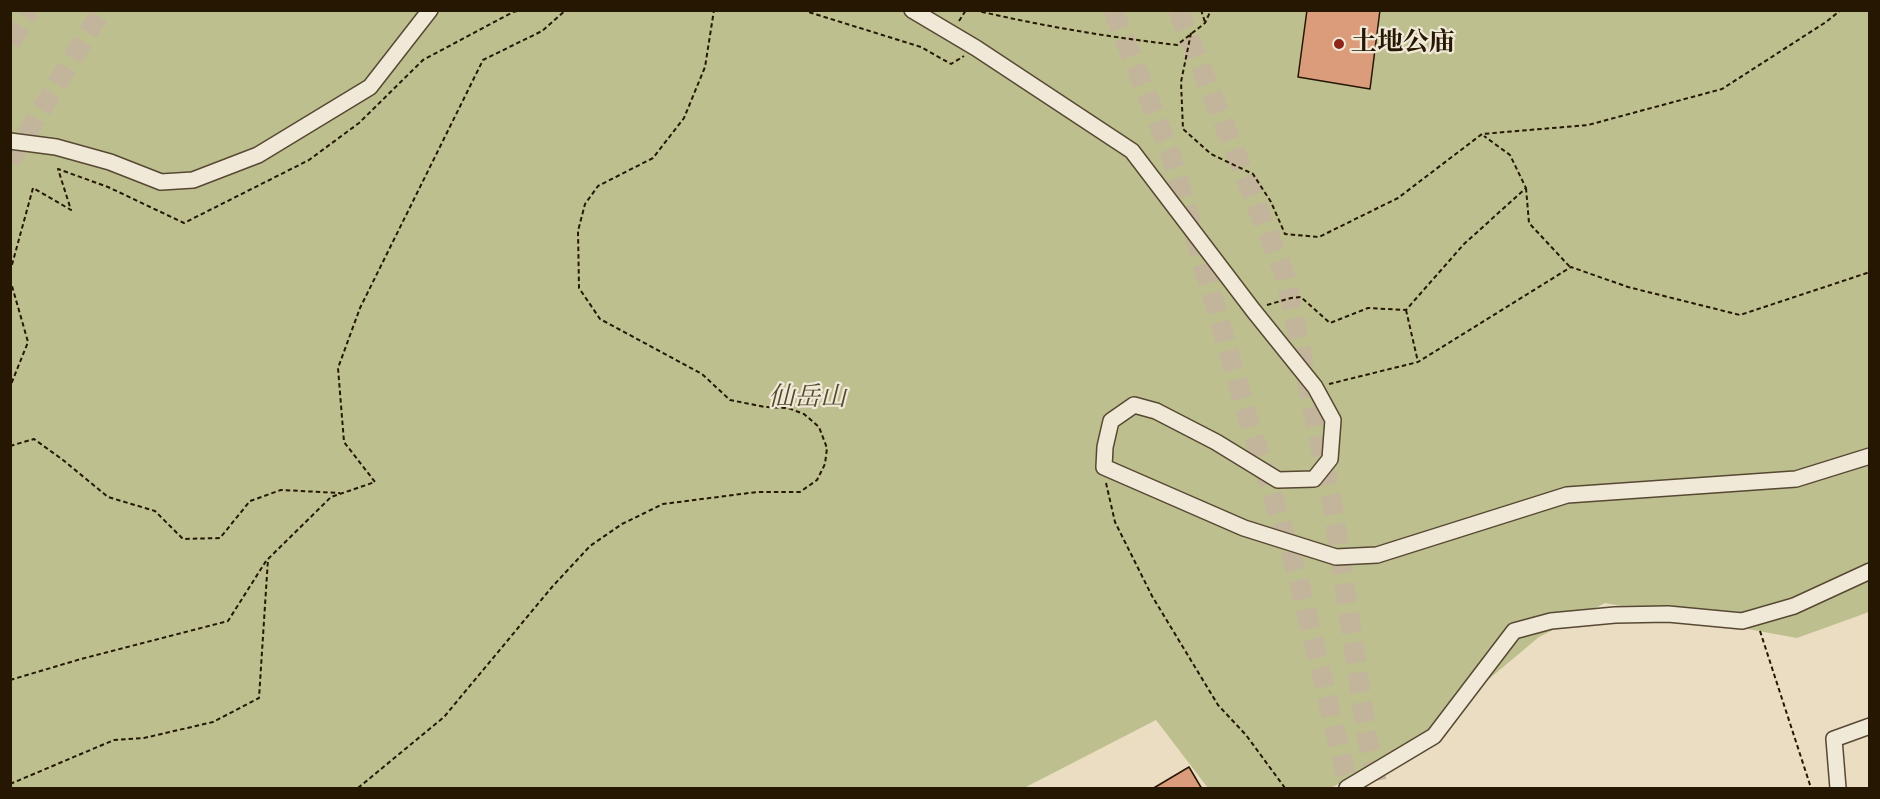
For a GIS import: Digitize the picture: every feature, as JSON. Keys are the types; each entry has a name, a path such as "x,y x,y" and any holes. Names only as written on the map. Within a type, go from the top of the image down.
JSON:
{"street":[{"path":"10,141 56,147 110,162 161,182 193,180 258,155 370,87 430,10"},
{"path":"912,10 976,48 1132,151 1253,310 1315,387 1334,420 1330,459 1314,479 1278,480 1216,442 1155,411 1134,405 1111,421 1105,447 1104,467 1244,528 1336,557 1377,555 1568,495 1796,479 1869,456"},
{"path":"1347,789 1434,736 1514,631 1551,621 1615,615 1668,614 1742,621 1794,606 1869,571"},
{"path":"1838,789 1834,739 1869,726"}],"path":[{"path":"10,680 228,621 268,559 332,497 375,482 344,442 338,368 360,308 483,60 542,31 566,10"},
{"path":"358,789 444,717 552,587 590,546 622,524 663,504 757,492 800,492 817,480 825,464 827,448 819,427 804,414 788,408 765,407 730,400 702,374 600,319 579,288 578,231 585,204 598,186 653,158 684,118 705,67 714,10"},
{"path":"802,10 921,47 951,64 976,48"},
{"path":"974,10 1094,35 1177,45 1205,22 1211,10"},
{"path":"1201,10 1205,22"},
{"path":"1191,33 1181,82 1183,129 1211,154 1253,174 1271,202 1285,234 1319,237 1398,198 1482,134 1588,126 1722,89 1841,10"},
{"path":"1482,134 1510,155 1526,188 1529,223 1571,267 1628,287 1740,315 1869,272"},
{"path":"1406,310 1464,244 1526,188"},
{"path":"1315,387 1418,362 1571,267"},
{"path":"10,279 28,342 10,387"},
{"path":"1253,310 1291,297 1301,297 1330,323 1368,308 1406,310"},
{"path":"1406,310 1418,362"},
{"path":"10,446 34,439 108,497 155,511 183,539 220,538 250,501 281,490 342,494"},
{"path":"1104,467 1115,522 1152,596 1218,705 1246,735 1285,789"},
{"path":"10,784 114,740 144,738 213,722 259,698 268,559"},
{"path":"1755,617 1811,789"}],"green space":[{"name":"仙岳山","path":"10,11 1869,11 1869,612 1797,638 1605,603 1539,637 1392,760 1330,788 1208,788 1156,720 1024,788 11,788"}],"building":[{"name":"土地公庙","path":"1307,10 1380,10 1370,89 1298,77"},
{"path":"1189,767 1202,789 1152,789"}],"tunnel":[{"path":"10,43 30,10"},
{"path":"10,161 102,10"},
{"path":"1113,10 1170,152 1248,418 1297,573 1349,788"},
{"path":"1178,10 1286,278 1333,508 1367,737 1378,788"}],"place":[{"name":"土地公庙","path":"1339,44"}]}
